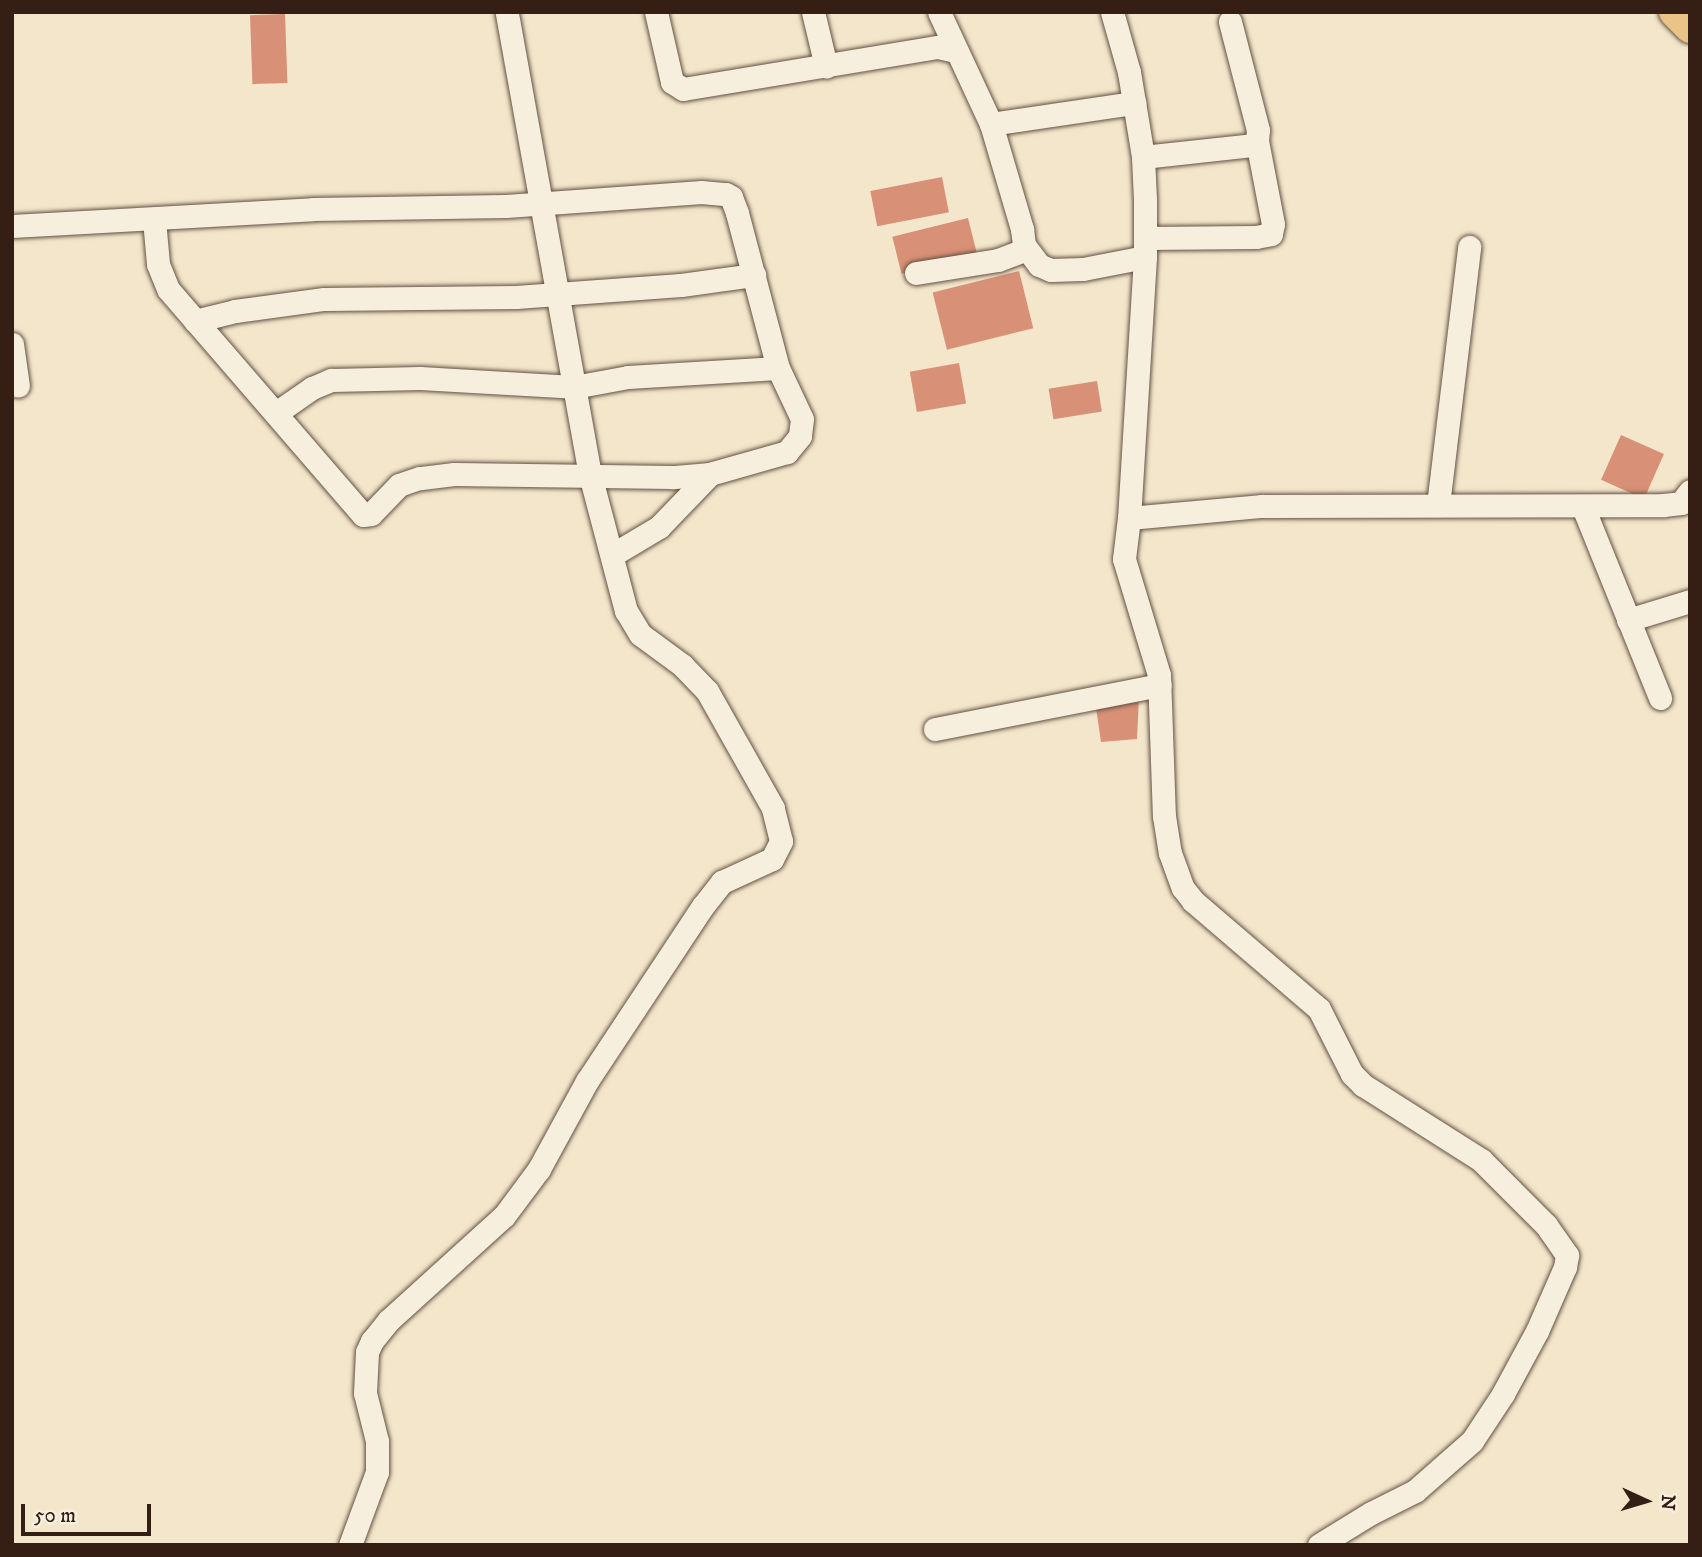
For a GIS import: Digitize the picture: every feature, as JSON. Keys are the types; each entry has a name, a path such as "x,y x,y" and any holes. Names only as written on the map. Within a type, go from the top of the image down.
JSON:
{"main road":[{"path":"1674,12 1690,28"}],"street":[{"path":"350,1545 377,1472 376,1431 365,1393 367,1352 372,1340 395,1314 486,1236 504,1216 539,1169 587,1081 719,885 741,871 767,862 779,848 780,830 774,808 707,691 682,665 640,634 626,611 590,475 507,12"},
{"path":"656,12 670,75 677,88 938,47 955,51"},
{"path":"813,12 826,66"},
{"path":"939,12 991,124 1017,207 1024,244 1039,265 1051,270 1083,269 1145,247 1270,234 1273,224 1257,141 1258,130 1230,22"},
{"path":"1112,12 1134,103 1143,157 1145,247 1129,518 1124,537 1124,559 1154,653 1160,685 1164,816 1177,875 1188,897 1319,1009 1352,1074 1363,1085 1481,1160 1546,1225 1567,1255 1565,1267 1537,1331 1503,1394 1472,1441 1415,1491 1319,1545"},
{"path":"991,124 1134,103"},
{"path":"1143,157 1254,145 1257,141"},
{"path":"13,232 154,219 375,207 541,204 701,192 726,194 731,197 737,213 778,368 802,419 797,441 787,452 710,474 672,477 454,474 419,478 399,485 371,514 365,516 195,321 161,277 154,219"},
{"path":"916,273 998,260 1021,251 1024,244"},
{"path":"1438,505 1469,247"},
{"path":"195,321 235,311 324,299 557,294 704,283 754,275"},
{"path":"12,344 18,386"},
{"path":"276,413 312,388 331,380 420,378 575,387 628,377 778,368"},
{"path":"612,555 659,527 710,474"},
{"path":"1129,518 1262,506 1662,505 1681,503 1690,491"},
{"path":"1583,507 1660,698"},
{"path":"1628,620 1690,601"},
{"path":"935,729 1160,685"}],"building":[{"path":"285,14 287,83 252,84 250,15"},
{"path":"942,177 949,212 877,226 870,191"},
{"path":"968,218 977,255 902,274 892,237"},
{"path":"1019,271 1033,328 947,350 933,293"},
{"path":"959,363 966,403 917,412 910,372"},
{"path":"1097,381 1102,412 1053,419 1049,389"},
{"path":"1621,435 1664,454 1644,499 1601,480"},
{"path":"1139,697 1137,739 1101,742 1095,701"}]}
